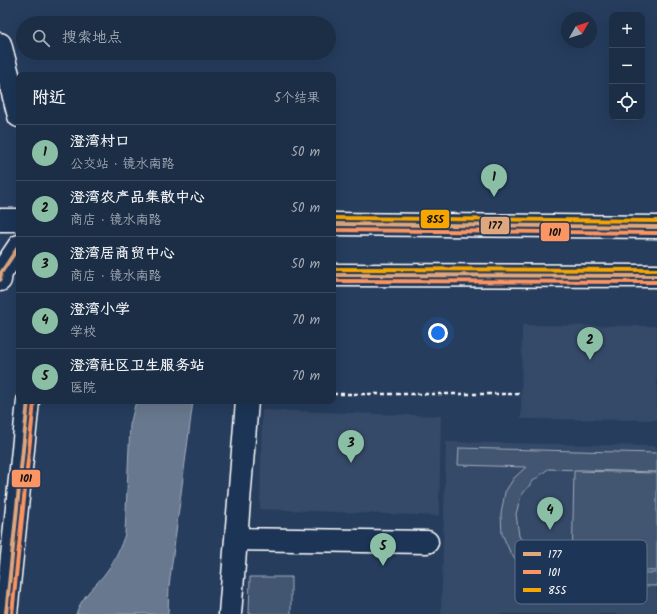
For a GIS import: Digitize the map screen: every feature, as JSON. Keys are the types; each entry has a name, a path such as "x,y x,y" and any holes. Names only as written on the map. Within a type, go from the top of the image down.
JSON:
{"main road":[{"path":"0,44 16,105"},
{"path":"0,220 16,220"},
{"path":"336,224 657,227"},
{"path":"5,275 16,252"},
{"path":"336,275 657,276"},
{"path":"6,614 28,404"},
{"path":"230,614 247,404"},
{"path":"236,539 427,542"}],"path":[{"path":"336,394 522,394"}],"shaded area":[{"path":"522,325 657,326 657,420 521,419"},
{"path":"135,404 193,404 169,586 168,614 76,614 82,601 110,567 118,553 125,534 130,425"},
{"path":"262,410 441,416 439,516 260,509"},
{"path":"446,442 657,446 657,614 441,614"},
{"path":"459,448 657,453 657,472 548,469 533,481 521,496 516,514 519,536 522,540 515,540 515,558 511,554 502,534 501,514 505,492 514,478 526,467 458,465"},
{"path":"574,471 657,473 657,571 647,571 647,540 573,540"},
{"path":"647,573 657,573 657,586 647,586"},
{"path":"250,577 291,577 291,614 249,614"}],"transit line":[{"name":"855","path":"336,218 657,221"},
{"name":"177","path":"336,224 657,227"},
{"name":"101","path":"336,230 657,233"},
{"name":"177","path":"0,280 1,273 16,250"},
{"name":"855","path":"336,269 657,270"},
{"name":"177","path":"336,275 657,276"},
{"name":"101","path":"336,281 657,282"},
{"name":"177","path":"6,614 28,404"},
{"name":"101","path":"12,614 34,404"}],"place":[{"name":"澄湾村口","path":"494,197"},
{"name":"澄湾农产品集散中心","path":"590,360"},
{"name":"澄湾居商贸中心","path":"351,463"},
{"name":"澄湾小学","path":"550,530"},
{"name":"澄湾社区卫生服务站","path":"383,566"}]}
